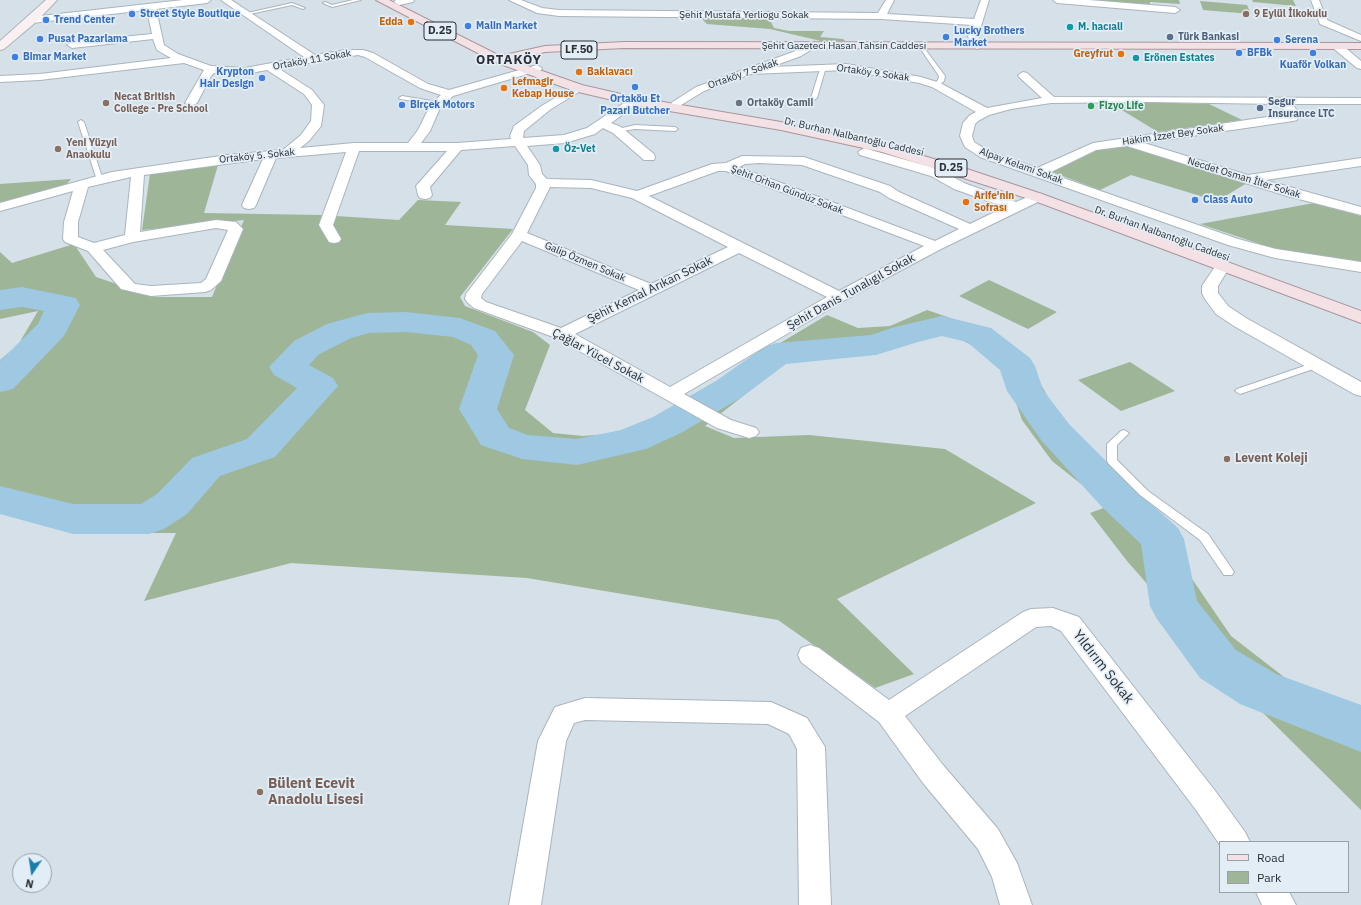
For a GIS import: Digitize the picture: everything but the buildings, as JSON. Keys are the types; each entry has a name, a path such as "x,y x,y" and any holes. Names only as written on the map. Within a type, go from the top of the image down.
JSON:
{"main road":[{"path":"0,47 32,20 52,0"},
{"name":"D.25","path":"381,0 517,64"},
{"name":"D.25","path":"401,1 517,64"},
{"name":"Şehit Gazeteci Hasan Tahsin Caddesi","path":"517,64 553,52 640,46"},
{"name":"Şehit Gazeteci Hasan Tahsin Caddesi","path":"517,64 535,50 563,47 1361,46"},
{"path":"486,47 503,50 535,50"},
{"name":"Dr. Burhan Nalbantoğlu Caddesi","path":"517,64 578,88 634,101 782,126 884,149 956,170 1037,197 1361,317"},
{"name":"Dr. Burhan Nalbantoğlu Caddesi","path":"517,64 604,89 783,121 891,144 965,165 1048,192 1361,306"}],"street":[{"path":"32,20 207,0"},
{"path":"225,0 312,59"},
{"name":"Şehit Mustafa Yerliogu Sokak","path":"513,0 540,11 559,13 797,11 977,22"},
{"path":"881,16 890,0"},
{"path":"977,46 973,36 985,0"},
{"path":"1057,0 1175,10"},
{"path":"1314,0 1324,22 1361,38"},
{"path":"151,7 159,45 161,48 183,60"},
{"path":"72,45 158,36"},
{"name":"Ortaköy 7 Sokak","path":"677,103 700,89 798,54 810,46"},
{"path":"1337,46 1361,66"},
{"name":"Ortaköy 11 Sokak","path":"183,60 212,69 238,71 346,53 363,53 424,86 449,94"},
{"path":"0,79 40,77 183,60"},
{"path":"412,146 424,131 435,106 449,94 517,64"},
{"path":"269,67 308,92 318,105 318,121 315,126 305,138 287,153"},
{"name":"Ortaköy 9 Sokak","path":"752,71 823,67 855,68 921,80 936,85 985,112"},
{"path":"191,103 206,74 212,69"},
{"path":"1023,75 1051,100"},
{"path":"578,88 527,121 518,130 516,136 519,144 534,166 536,175 543,183 591,184 622,190 637,195 838,297"},
{"name":"Alpay Kelami Sokak","path":"1361,101 1284,102 1149,99 1051,100 1011,106 985,112 974,118 969,123 966,136 969,144 984,154 1247,247 1361,267"},
{"name":"Ortaköy 5. Sokak","path":"0,207 82,184 138,171 287,153 354,147 456,147 519,144 580,136 591,132 634,101"},
{"name":"Hakim İzzet Bey Sokak","path":"1038,173 1087,149 1293,117 1294,113 1284,102"},
{"path":"602,123 618,130 649,157"},
{"name":"Necdet Osman İlter Sokak","path":"1127,142 1361,211"},
{"path":"334,239 326,226 354,147"},
{"path":"426,195 423,192 423,186 456,147"},
{"path":"864,152 936,173 959,186 1015,206"},
{"path":"249,205 271,155"},
{"path":"728,167 742,160 760,159 804,161 885,189 970,229"},
{"path":"1249,179 1361,162"},
{"name":"Şehit Orhan Gündüz Sokak","path":"637,195 717,167 728,167 936,246"},
{"path":"132,238 138,171"},
{"name":"Çağlar Yücel Sokak","path":"543,183 543,188 519,235 474,294 473,299 480,305 562,334 714,419 724,424 749,432"},
{"path":"82,184 71,222 70,239 93,248 127,286 131,288 151,291 205,286 214,281 236,229 230,225 216,224 132,238 93,248"},
{"name":"Şehit Danis Tunalıgıl Sokak","path":"674,397 838,297 1015,206 1037,197"},
{"name":"Galip Özmen Sokak","path":"519,235 650,289"},
{"name":"Şehit Kemal Arıkan Sokak","path":"562,334 650,289 739,247"},
{"path":"1222,265 1210,286 1210,293 1218,305 1229,316 1361,390"},
{"name":"Yıldırım Sokak","path":"888,714 1031,618 1053,617 1070,624 1206,801 1234,841"},
{"path":"810,654 888,714 933,774 988,839 1006,873 1016,905"},
{"path":"525,905 552,741 564,715 585,709 771,713 798,726 811,747 814,905"},
{"path":"1272,893 1280,905"}],"lane":[{"path":"325,3 332,6 360,0"},
{"path":"245,14 292,4 303,8"},
{"path":"920,46 942,76 941,81 936,85"},
{"path":"814,98 823,67"},
{"path":"402,98 430,102 435,106"},
{"path":"81,122 100,180"},
{"path":"618,130 634,127 675,129"},
{"path":"1240,391 1316,365"},
{"path":"1124,432 1112,444 1112,461 1144,493 1204,537 1228,572"}],"green space":[{"path":"1088,0 1179,0 1180,4 1150,2 1149,7"},
{"path":"1252,0 1293,0 1296,6 1253,2"},
{"path":"1200,1 1247,5 1251,14 1203,10"},
{"path":"701,18 769,18 774,28 789,31 824,31 820,37 843,39 845,41 821,41 770,29 707,24"},
{"path":"1107,101 1209,104 1242,120 1158,132"},
{"path":"1127,146 1247,183 1217,201 1131,175 1100,190 1052,172 1094,150"},
{"path":"218,165 204,213 320,215 399,220 418,200 461,202 445,225 513,229 460,297 465,306 533,332 550,345 525,410 553,433 583,436 619,433 653,419 827,315 858,328 890,326 927,310 974,326 1030,364 1064,427 1089,452 1098,465 1177,532 1190,576 1231,636 1310,697 1361,718 1361,810 1243,693 1127,561 1090,513 1109,506 1052,461 1022,420 1005,371 977,348 950,334 926,333 883,352 821,355 785,363 705,426 734,438 809,435 945,449 1036,503 837,599 914,674 875,688 778,620 527,578 291,563 144,601 176,533 136,533 0,513 0,360 18,345 38,311 0,319 0,252 12,263 74,244 96,277 155,297 212,297 244,220 142,230 150,174"},
{"path":"71,179 65,186 0,204 0,184"},
{"path":"1314,203 1361,216 1361,265 1275,249 1200,224"},
{"path":"989,280 1057,312 1028,329 959,296"},
{"path":"1130,362 1175,391 1121,411 1078,380"}],"waterway":[{"path":"0,300 22,297 64,305 52,329 0,381"},
{"path":"0,500 73,519 149,519 172,504 206,467 261,448 320,386 287,367 306,348 339,331 368,323 406,322 460,328 483,338 496,355 478,409 495,436 522,447 577,452 632,440 667,425 729,389 776,354 876,345 907,334 942,326 979,335 1017,366 1025,391 1055,432 1117,497 1162,539 1174,606 1218,664 1258,689 1349,723 1361,729"},
{"path":"1349,723 1361,716"}],"place":[{"name":"Street Style Boutique","path":"132,14"},
{"name":"9 Eylül İlkokulu","path":"1246,14"},
{"name":"Trend Center","path":"46,20"},
{"name":"Edda","path":"411,22"},
{"name":"Malin Market","path":"468,26"},
{"name":"M. hacıali","path":"1070,27"},
{"name":"Lucky Brothers Market","path":"946,37"},
{"name":"Türk Bankasi","path":"1170,37"},
{"name":"Pusat Pazarlama","path":"40,39"},
{"name":"Serena","path":"1277,40"},
{"name":"BFBk","path":"1239,53"},
{"name":"Kuaför Volkan","path":"1313,53"},
{"name":"Greyfrut","path":"1121,54"},
{"name":"Bimar Market","path":"15,57"},
{"name":"Erönen Estates","path":"1136,58"},
{"name":"Baklavacı","path":"579,72"},
{"name":"Krypton Hair Design","path":"262,78"},
{"name":"Ortaköu Et Pazari Butcher","path":"635,87"},
{"name":"Lefmagir Kebap House","path":"504,88"},
{"name":"Necat British College - Pre School","path":"106,103"},
{"name":"Ortaköy Camii","path":"739,103"},
{"name":"Birçek Motors","path":"402,105"},
{"name":"Fizyo Life","path":"1091,106"},
{"name":"Segur Insurance LTC","path":"1260,108"},
{"name":"Yeni Yüzyıl Anaokulu","path":"58,149"},
{"name":"Öz-Vet","path":"556,149"},
{"name":"Class Auto","path":"1195,200"},
{"name":"Arife'nin Sofrası","path":"966,202"},
{"name":"Levent Koleji","path":"1227,459"},
{"name":"Bülent Ecevit Anadolu Lisesi","path":"260,792"}],"district":[{"name":"ORTAKÖY","path":"509,60"}]}
